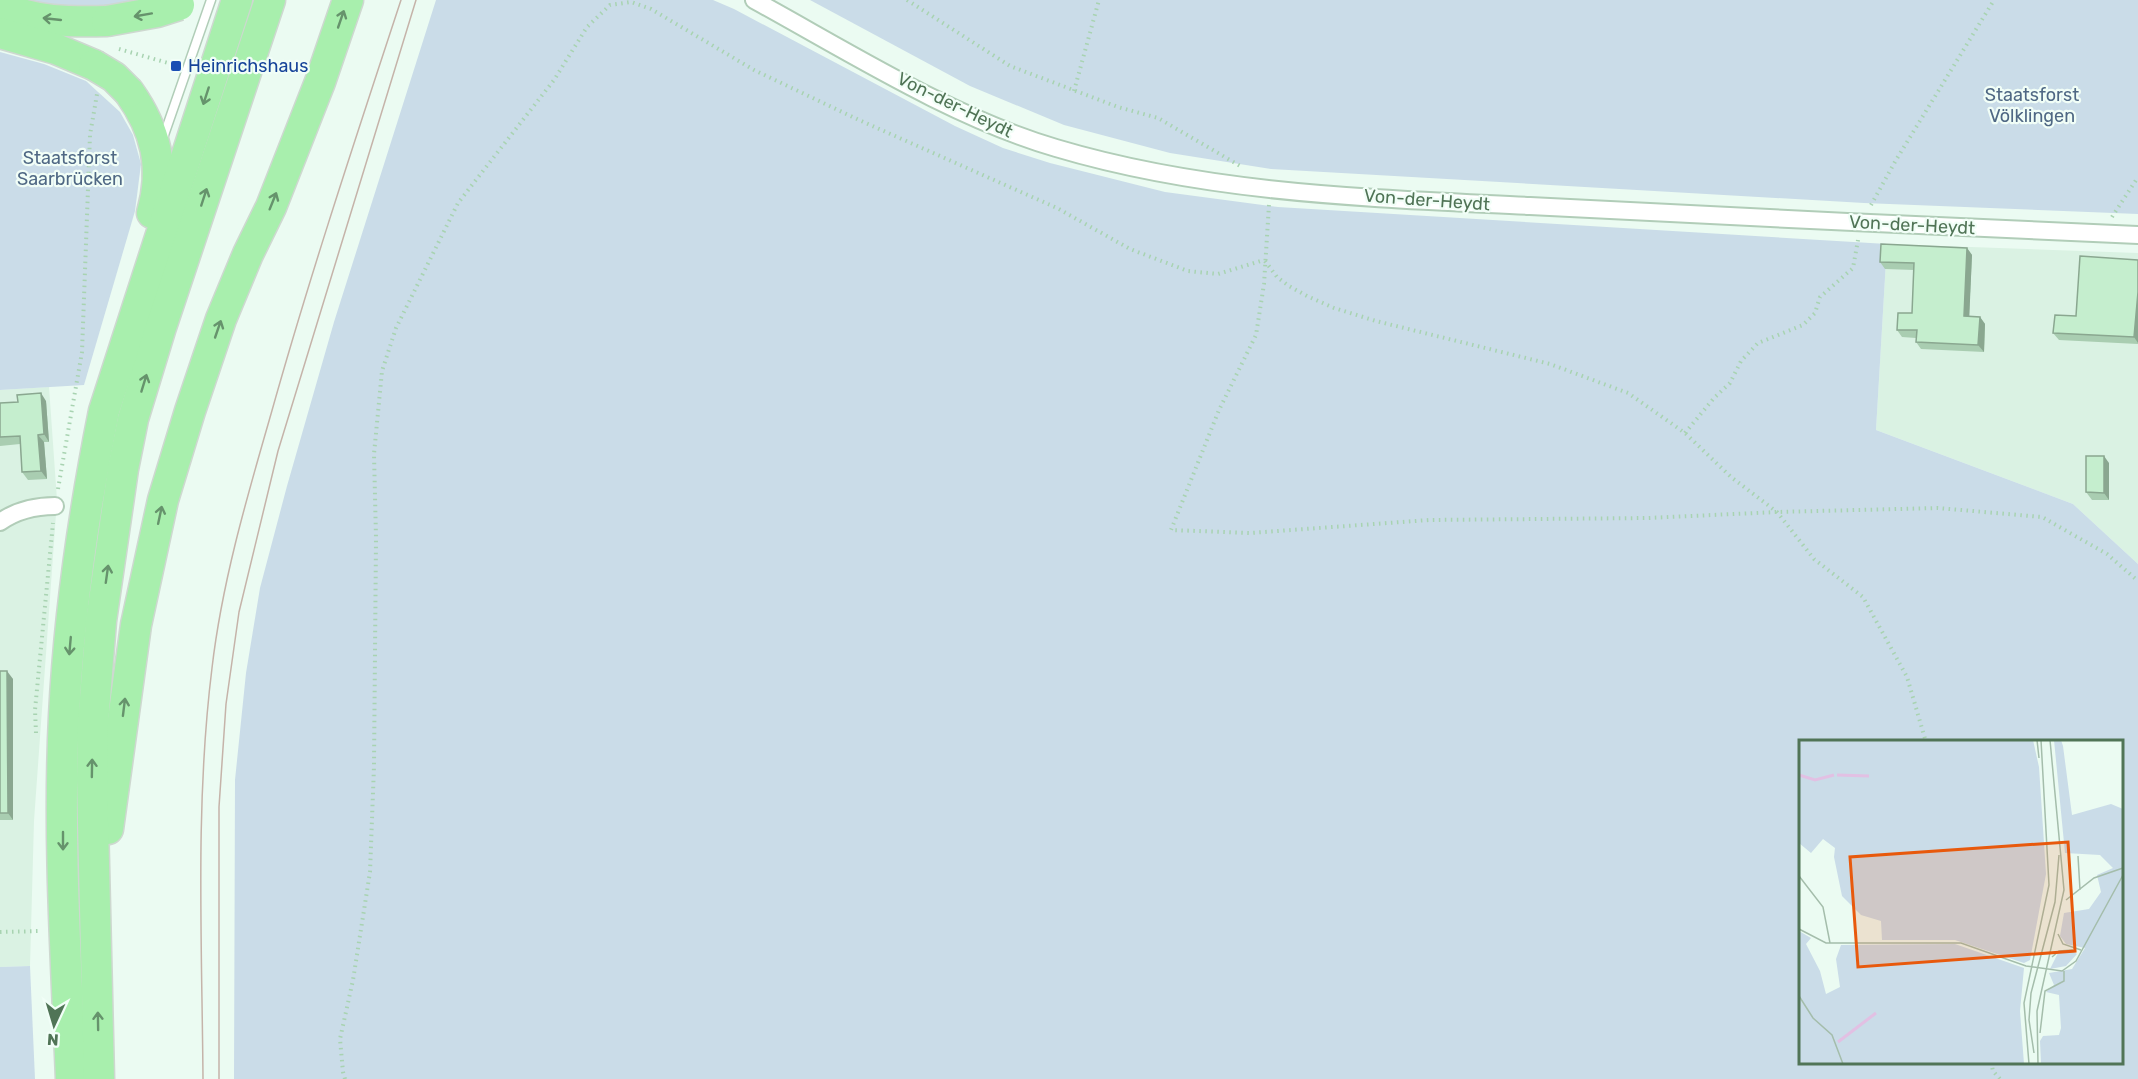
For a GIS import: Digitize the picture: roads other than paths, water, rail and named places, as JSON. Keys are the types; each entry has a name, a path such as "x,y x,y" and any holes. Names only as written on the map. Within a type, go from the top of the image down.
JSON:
{"highway":[{"path":"71,1079 63,860 64,716 74,604 94,463 104,411 237,0"},
{"path":"99,1079 92,779 95,676 123,469 133,419 161,327 270,0"},
{"path":"96,952 104,854 127,680 136,625 163,501 221,319 248,254 271,207 312,102 348,0"},
{"path":"0,6 19,15 77,22 114,30 183,2"},
{"path":"0,33 106,65 144,112 153,139 159,174 156,197 143,247 133,320"}],"street":[{"name":"Von-der-Heydt","path":"754,0 912,86 1006,131 1054,148 1113,164 1197,180 1270,190 1492,204 2138,235"},
{"path":"0,522 14,512 55,506"}],"lane":[{"path":"157,159 211,0"}],"tram line":[{"path":"203,1079 201,822 207,719 216,636 244,508 286,362 401,0"},
{"path":"219,1079 219,807 226,704 239,612 278,451 416,0"}],"place":[{"name":"Heinrichshaus","path":"176,66"}],"park label":[{"name":"Staatsforst Völklingen","path":"2032,106"},
{"name":"Staatsforst Saarbrücken","path":"70,168"}]}
